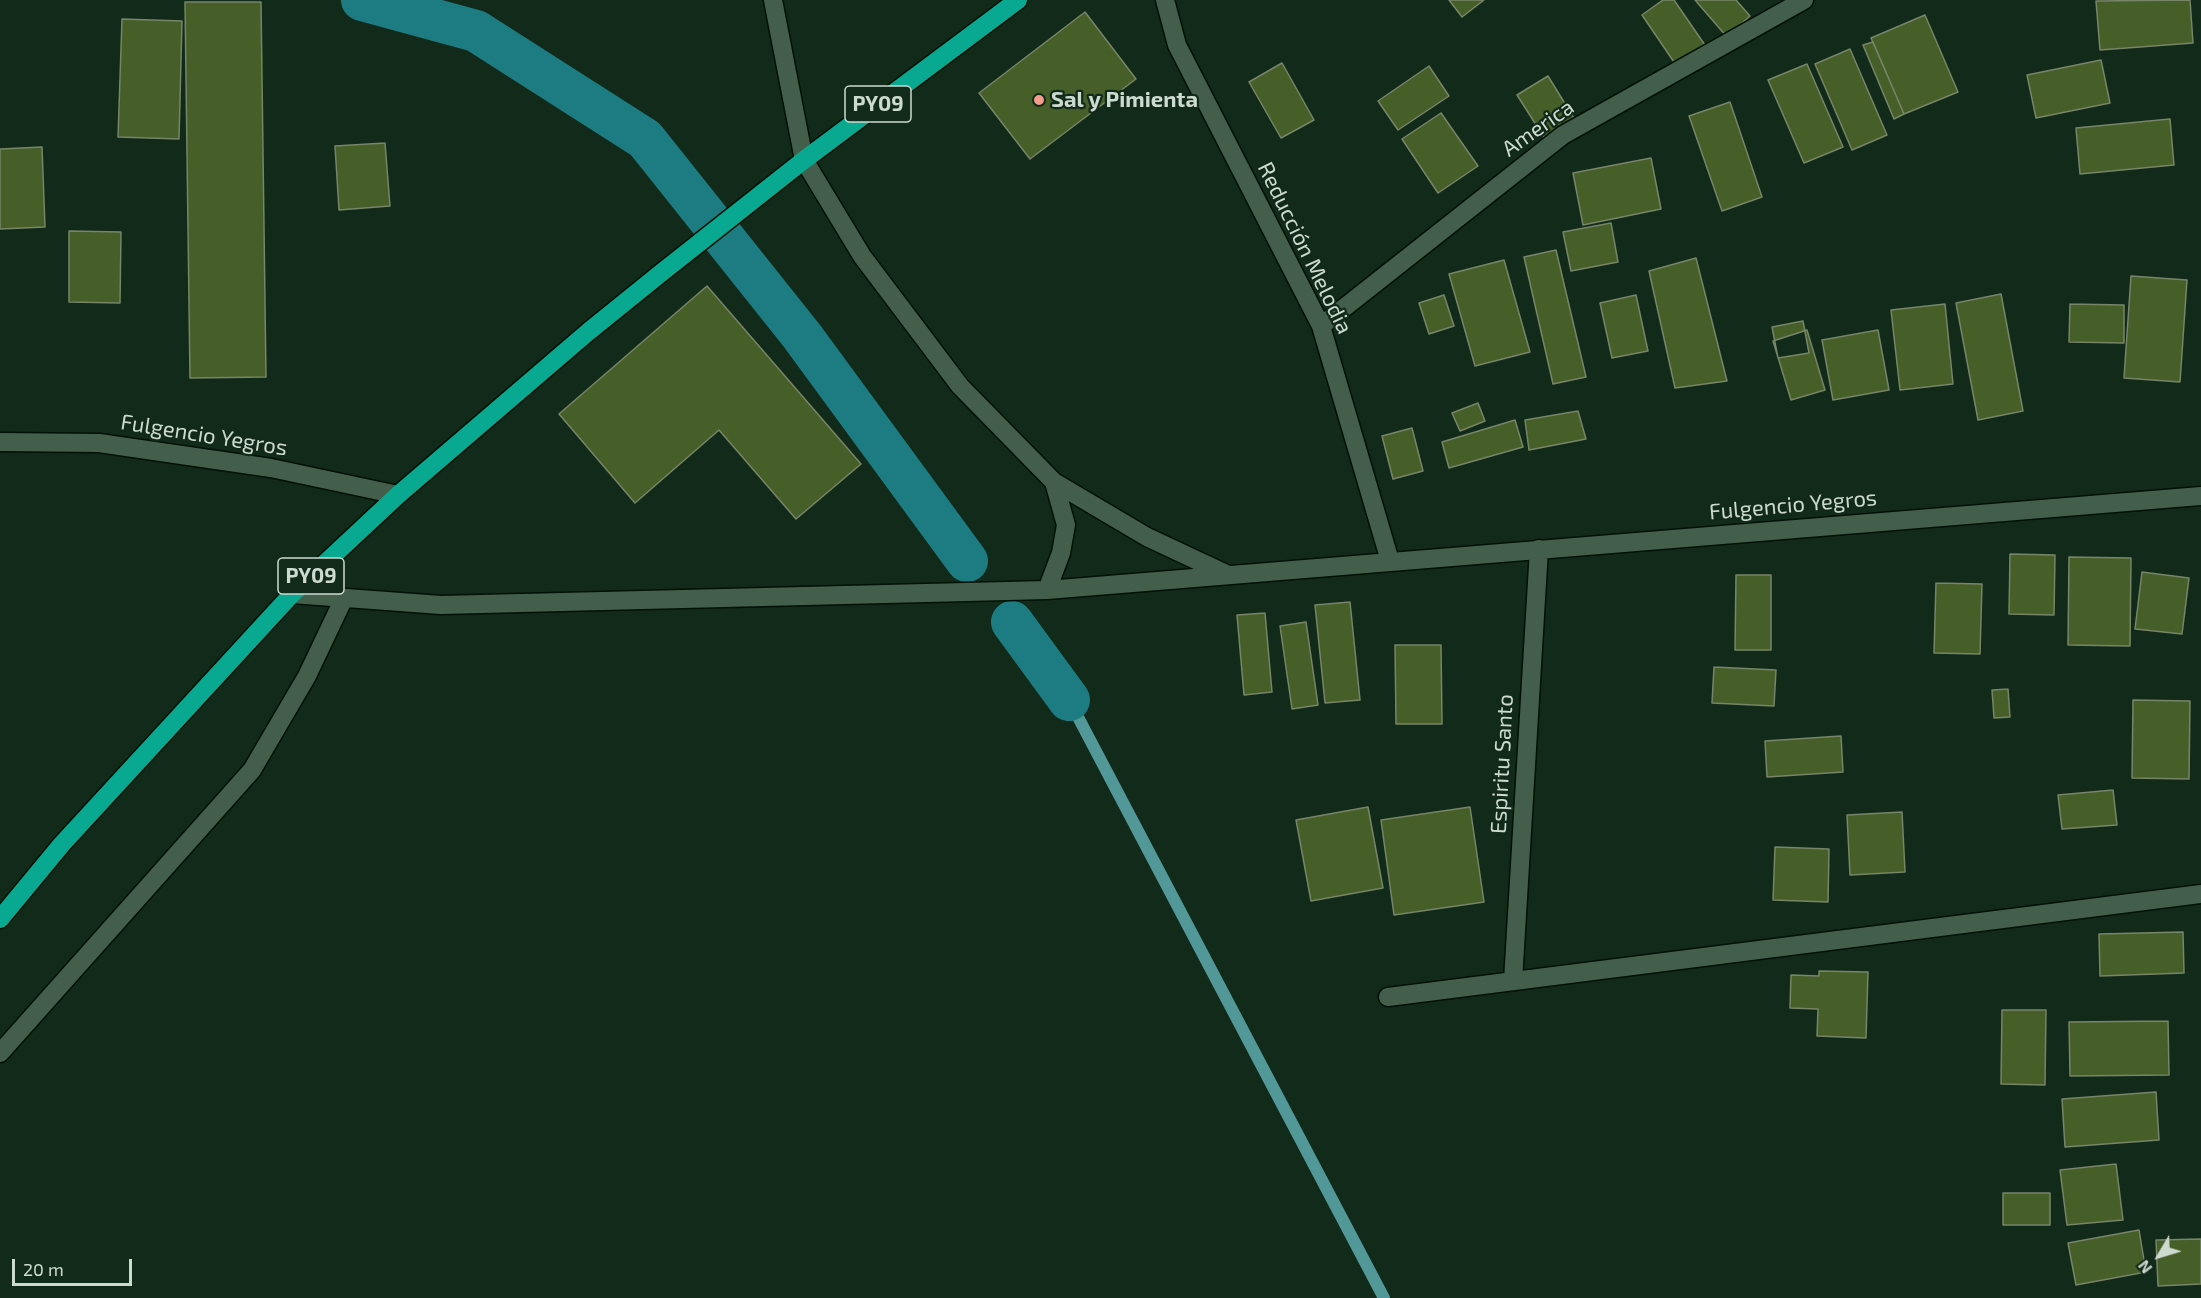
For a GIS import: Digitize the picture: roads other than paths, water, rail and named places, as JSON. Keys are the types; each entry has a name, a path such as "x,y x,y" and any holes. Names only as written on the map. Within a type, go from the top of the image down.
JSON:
{"highway":[{"name":"PY09","path":"0,919 62,844 292,594 398,495 588,332 661,273 804,160 1018,0"}],"street":[{"path":"773,0 804,160 862,256 960,386 1054,482 1147,537 1228,575"},
{"name":"Reducción Melodia","path":"1165,0 1177,45 1321,326 1389,561"},
{"name":"America","path":"1321,326 1563,135 1804,0"},
{"name":"Fulgencio Yegros","path":"0,442 99,443 271,468 398,495"},
{"path":"1047,590 1061,553 1066,525 1054,482"},
{"name":"Fulgencio Yegros","path":"292,594 441,605 1047,590 2201,496"},
{"name":"Espiritu Santo","path":"1513,981 1539,549"},
{"path":"0,1053 252,770 307,676 344,598"},
{"path":"1388,997 2201,894"}],"waterway":[{"path":"362,0 476,31 645,139 802,336 967,561"},
{"path":"1012,622 1069,700"},
{"path":"1069,700 1384,1298"}],"place":[{"name":"Sal y Pimienta","path":"1039,100"}]}
